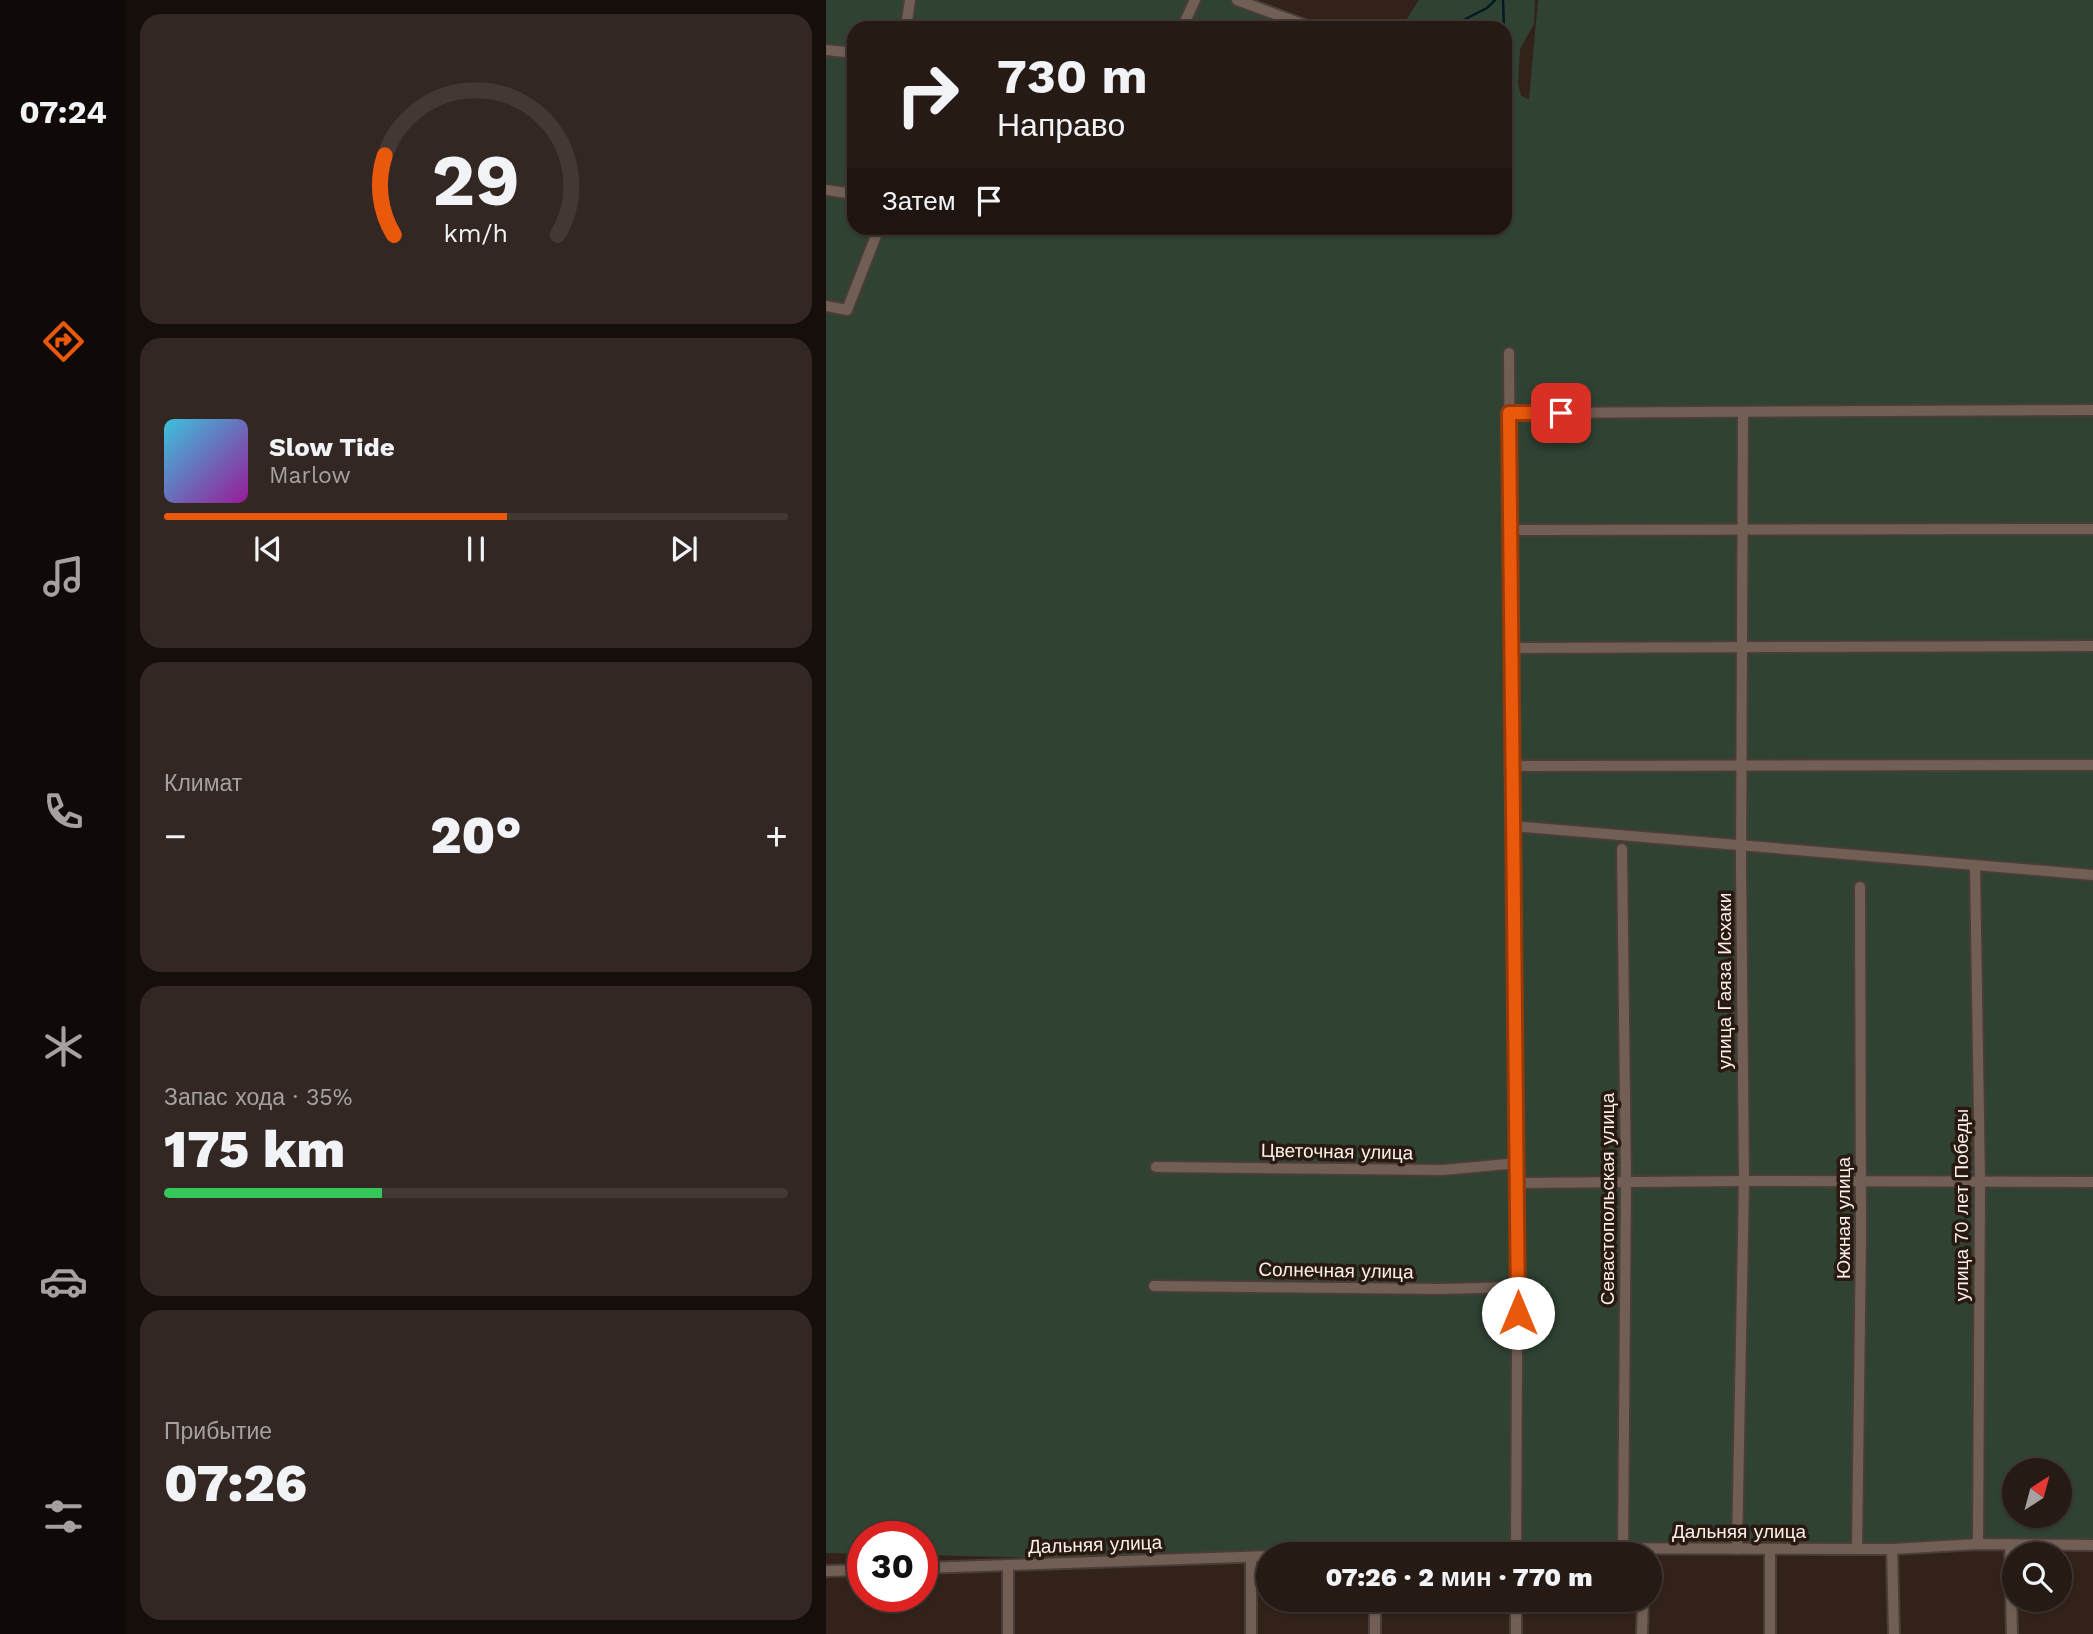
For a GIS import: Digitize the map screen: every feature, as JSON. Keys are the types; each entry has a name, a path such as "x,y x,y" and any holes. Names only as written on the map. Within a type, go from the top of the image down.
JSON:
{"street":[{"path":"907,21 910,0"},
{"path":"1185,21 1195,0"},
{"path":"1237,0 1294,21"},
{"path":"826,50 847,52"},
{"path":"826,190 847,193"},
{"path":"826,306 847,310 876,235"},
{"path":"1509,353 1511,766 1518,1163 1516,1542"},
{"path":"1509,413 2093,410"},
{"name":"улица Гаяза Исхаки","path":"1737,1549 1744,1181 1741,845 1743,413"},
{"path":"1510,530 2093,529"},
{"path":"1511,648 2093,646"},
{"path":"1511,766 2093,765"},
{"path":"1512,826 2093,875"},
{"name":"Севастопольская улица","path":"1622,849 1626,1182 1623,1542"},
{"name":"улица 70 лет Победы","path":"1975,866 1980,1182 1978,1544"},
{"name":"Южная улица","path":"1857,1549 1861,1182 1860,887"},
{"name":"Цветочная улица","path":"1156,1167 1443,1170 1518,1163"},
{"path":"1517,1183 2093,1182"},
{"name":"Солнечная улица","path":"1154,1286 1441,1289 1518,1287"},
{"name":"Дальняя улица","path":"1662,1551 1892,1549 2002,1544"},
{"name":"Дальняя улица","path":"2072,1545 2093,1545"},
{"path":"1770,1549 1770,1634"},
{"path":"1892,1549 1894,1634"},
{"path":"1251,1557 1251,1634"},
{"name":"Дальняя улица","path":"938,1567 1256,1557"},
{"path":"1009,1565 1009,1634"},
{"path":"826,1571 847,1570"},
{"path":"1375,1612 1375,1634"},
{"path":"1516,1612 1516,1634"},
{"path":"1642,1634 1643,1612"},
{"path":"2012,1612 2012,1634"}],"green space":[{"path":"826,0 1257,0 1312,21 847,21 847,235 1512,235 1512,21 1406,21 1419,0 1535,0 1534,24 1520,49 1518,84 1521,96 1529,99 1538,0 2093,0 2093,1544 2002,1542 2002,1545 1662,1549 1662,1542 1256,1542 1256,1555 1137,1560 938,1555 938,1521 847,1521 847,1554 826,1553"}],"waterway":[{"path":"1462,21 1487,8 1495,0"},
{"path":"1503,0 1504,21"}],"route":[{"path":"1518,1313 1509,413 1561,413"}]}
